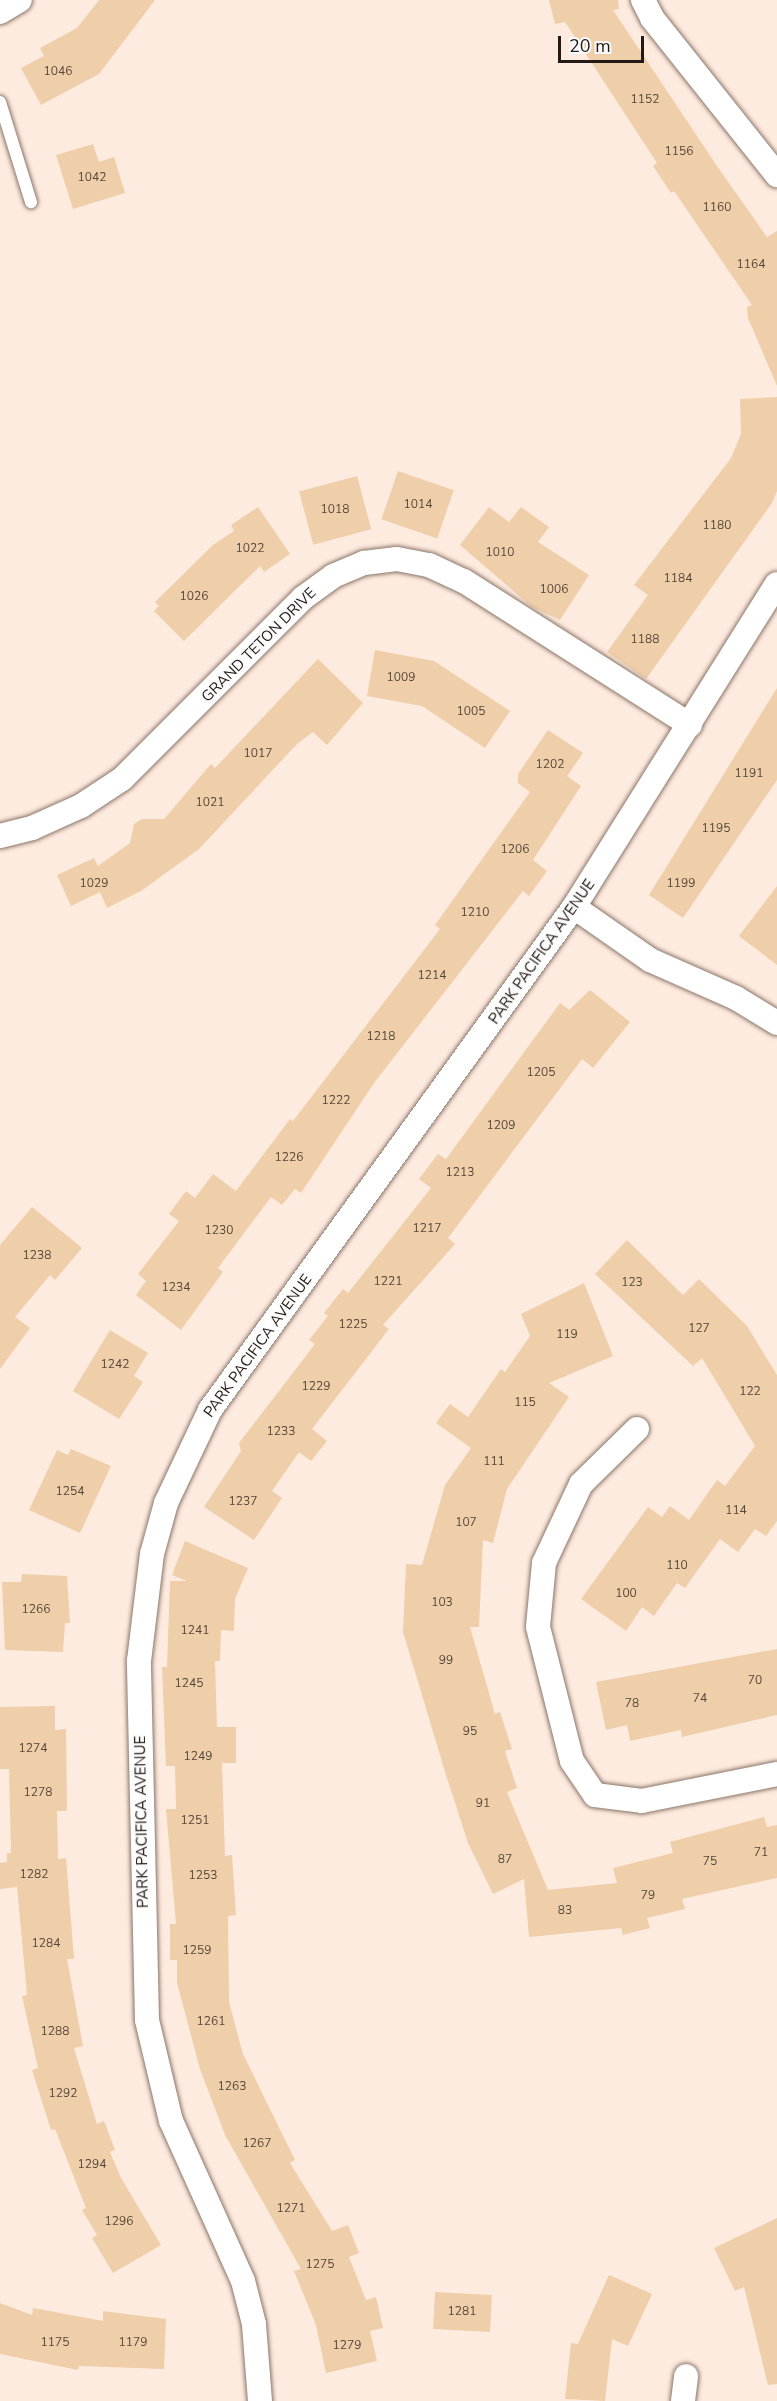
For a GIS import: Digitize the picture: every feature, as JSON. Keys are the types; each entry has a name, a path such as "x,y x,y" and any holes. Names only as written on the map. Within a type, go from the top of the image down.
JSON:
{"street":[{"path":"0,12 20,0"},
{"path":"643,0 652,18 777,175"},
{"name":"GRAND TETON DRIVE","path":"0,836 32,828 81,806 122,779 303,598 333,576 364,563 397,559 429,565 464,581 690,725"},
{"name":"PARK PACIFICA AVENUE","path":"260,2401 254,2324 243,2281 171,2121 147,2020 139,1661 152,1554 166,1503 210,1410 574,907 777,584"},
{"path":"574,907 650,960 744,1002 777,1023"},
{"path":"637,1429 581,1484 544,1563 538,1627 572,1761 595,1795 642,1801 777,1774"},
{"path":"683,2401 686,2376"}],"lane":[{"path":"0,102 31,202"}],"building":[{"path":"99,0 155,0 99,74 41,105 21,68 44,56 40,48 77,28"},
{"path":"549,0 618,0 619,9 613,10 719,169 767,237 777,231 777,386 748,318 747,307 752,305 674,191 671,193 653,166 657,163 565,22 555,24"},
{"path":"93,144 99,162 114,157 125,193 73,209 56,155"},
{"path":"777,397 777,491 772,503 646,679 607,652 648,595 634,585 731,458 741,434 740,399"},
{"path":"398,471 454,490 437,538 381,519"},
{"path":"357,476 371,529 313,545 299,492"},
{"path":"258,507 290,554 264,572 260,566 184,641 154,611 159,606 155,602 213,545 234,531 231,525"},
{"path":"489,507 509,522 521,507 549,527 538,542 589,575 560,620 532,607 460,545"},
{"path":"375,650 434,661 510,711 485,748 422,706 367,696"},
{"path":"318,659 363,703 327,745 313,732 297,744 199,849 141,891 107,908 100,892 71,906 57,875 94,858 98,866 130,843 134,824 142,819 164,819 211,764 215,768"},
{"path":"777,688 777,780 683,918 649,895"},
{"path":"548,730 583,753 567,776 581,786 533,860 547,871 529,896 523,891 374,1083 301,1193 295,1189 282,1205 271,1197 218,1268 223,1272 181,1330 136,1295 146,1281 138,1274 179,1221 169,1214 186,1191 195,1198 213,1174 236,1191 290,1119 293,1121 440,929 435,925 530,792 518,783 518,774"},
{"path":"777,886 777,965 739,936"},
{"path":"590,990 630,1022 593,1068 582,1059 448,1238 455,1244 383,1325 389,1329 312,1429 327,1441 311,1461 299,1452 272,1491 282,1498 254,1540 204,1507 241,1451 239,1443 315,1344 309,1340 328,1316 324,1313 343,1289 348,1293 431,1188 419,1179 438,1154 446,1159 560,1003 569,1010"},
{"path":"32,1207 82,1248 55,1280 50,1275 15,1317 30,1328 0,1369 0,1245"},
{"path":"627,1240 683,1295 699,1279 747,1326 777,1375 777,1521 766,1536 755,1529 738,1552 720,1539 685,1588 677,1583 654,1616 642,1607 626,1631 581,1599 648,1507 662,1517 670,1506 689,1520 717,1480 725,1486 755,1446 702,1358 693,1366 595,1274"},
{"path":"584,1283 613,1356 549,1383 569,1397 507,1489 493,1543 483,1540 479,1627 470,1627 495,1714 500,1712 512,1749 505,1751 517,1788 507,1792 548,1890 617,1883 613,1868 673,1853 670,1842 764,1817 767,1827 777,1825 777,1878 682,1899 685,1909 647,1918 650,1928 623,1935 621,1928 529,1937 524,1879 493,1894 468,1843 403,1632 406,1564 422,1565 445,1485 471,1448 436,1423 450,1404 468,1417 501,1369 505,1372 530,1336 521,1314"},
{"path":"110,1330 148,1353 134,1376 143,1382 119,1419 73,1391"},
{"path":"71,1449 111,1466 80,1533 29,1510 57,1450 68,1455"},
{"path":"185,1541 248,1568 235,1599 234,1631 221,1630 220,1661 215,1661 217,1727 236,1727 236,1763 222,1763 225,1856 232,1855 236,1915 228,1916 229,2002 243,2054 295,2160 290,2163 332,2231 348,2225 359,2253 349,2257 366,2300 376,2297 383,2328 370,2331 377,2361 326,2373 316,2325 294,2271 301,2269 225,2135 200,2069 177,1983 177,1960 170,1960 170,1924 176,1924 166,1809 176,1809 175,1766 166,1766 162,1667 167,1667 170,1581 187,1581 172,1575"},
{"path":"22,1574 67,1576 70,1623 65,1623 63,1652 5,1650 2,1582 21,1582"},
{"path":"777,1649 777,1715 682,1737 681,1730 630,1741 627,1725 606,1730 596,1682"},
{"path":"55,1706 55,1730 66,1729 67,1811 57,1811 58,1859 66,1858 74,1959 67,1959 83,2046 74,2048 97,2124 104,2121 115,2150 110,2152 121,2178 161,2245 113,2273 92,2238 97,2235 82,2210 86,2208 55,2129 51,2130 32,2070 38,2068 22,1996 27,1995 17,1887 0,1889 0,1863 7,1862 7,1853 11,1853 9,1769 0,1769 0,1707"},
{"path":"777,2218 777,2384 768,2385 744,2287 735,2291 714,2248"},
{"path":"609,2275 652,2294 628,2346 612,2339 605,2401 565,2399 571,2343 578,2344"},
{"path":"435,2292 492,2295 490,2332 433,2329"},
{"path":"0,2303 32,2315 33,2308 103,2321 103,2311 166,2319 164,2369 79,2366 78,2370 0,2354"}]}
